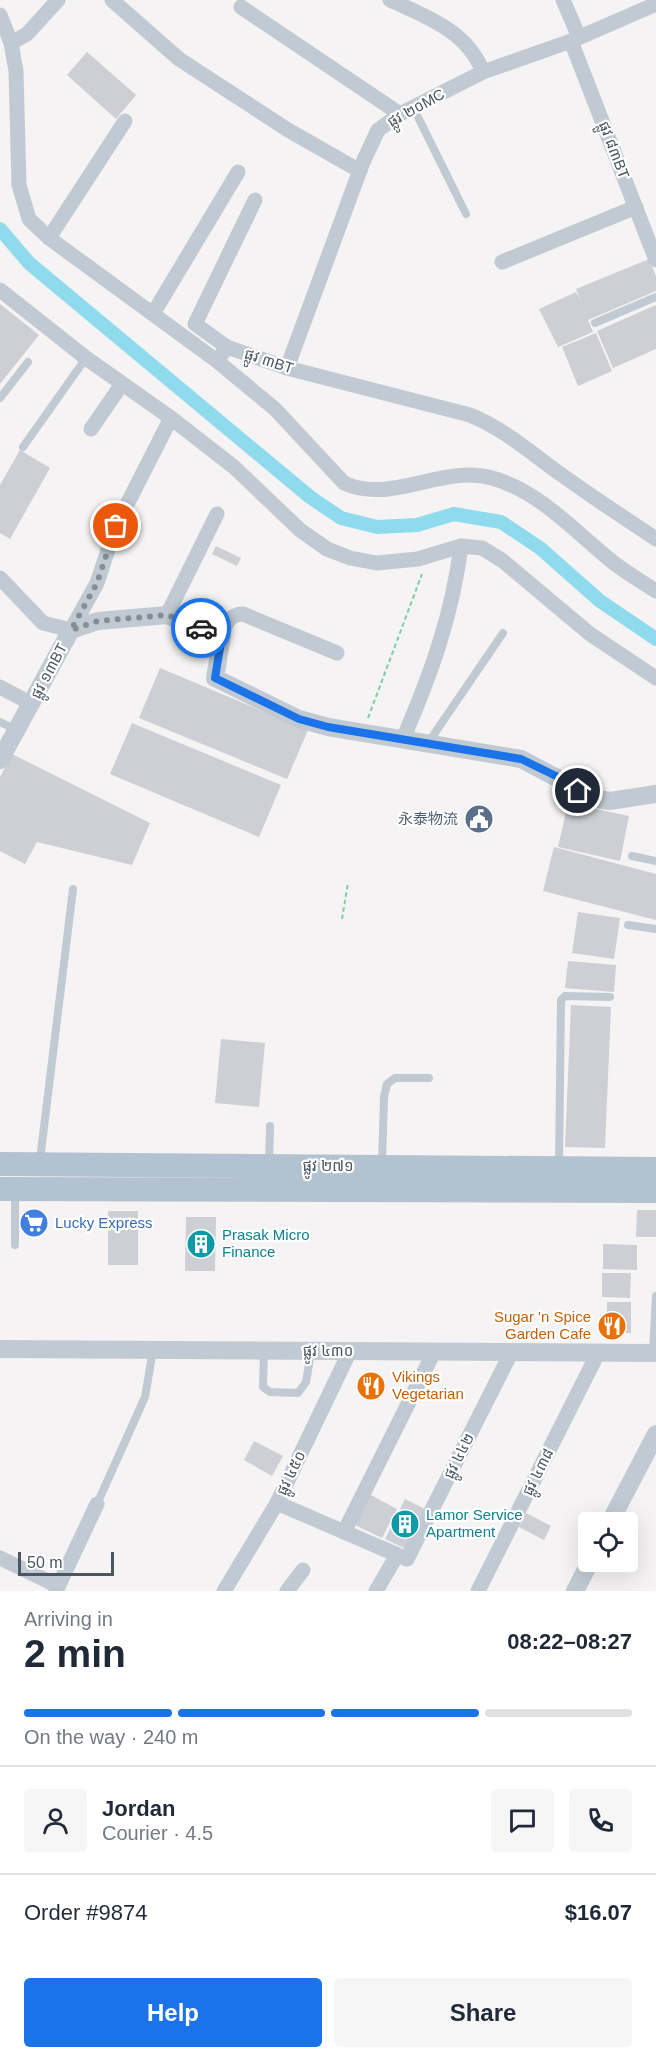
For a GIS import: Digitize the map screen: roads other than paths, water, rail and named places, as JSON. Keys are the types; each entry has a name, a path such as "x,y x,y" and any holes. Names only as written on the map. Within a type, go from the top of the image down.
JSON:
{"main road":[{"name":"ផ្លូវ ២៧១","path":"0,1164 656,1169"},
{"name":"ផ្លូវ ២៧១","path":"8,1189 656,1191"}],"street":[{"path":"11,43 27,34 58,0"},
{"path":"112,0 179,58 288,130 360,171"},
{"path":"390,0 453,31 478,59 483,72"},
{"name":"ផ្លូវ ៨៣BT","path":"563,0 575,39 656,260"},
{"name":"ផ្លូវ ២០MC","path":"287,368 360,171 378,130 407,111 483,72 575,39 656,4"},
{"path":"241,7 407,111"},
{"path":"0,15 11,43 18,97 20,185 29,219 50,238 218,360 275,409 344,483 357,489 372,490 455,477 491,477 538,501 615,564 656,591"},
{"path":"50,238 125,121"},
{"path":"154,312 238,172"},
{"path":"227,347 195,324 255,200"},
{"path":"502,262 636,207"},
{"path":"0,290 86,358 171,418 234,467 300,530 327,549 350,558 377,563 418,559 461,546 482,548 503,561 590,634 656,678"},
{"name":"ផ្លូវ ៣BT","path":"218,360 227,347 287,368 458,412 493,425 656,539"},
{"path":"91,429 122,384"},
{"name":"ផ្លូវ ១៣BT","path":"0,760 97,583 116,526 171,418"},
{"path":"167,615 217,514"},
{"path":"403,739 429,679 444,634 455,594 461,546"},
{"path":"0,578 43,623 71,630 98,621 167,615 222,636"},
{"path":"337,653 243,614 232,617 225,624 215,678 299,719 363,733 521,759 597,799 610,801 656,794"},
{"path":"0,687 32,704"},
{"name":"ផ្លូវ ៤៣០","path":"0,1349 654,1353"},
{"name":"ផ្លូវ ៤៥០","path":"224,1591 277,1503 350,1351"},
{"path":"344,1532 434,1352"},
{"name":"ផ្លូវ ៤៤២","path":"376,1591 402,1557 511,1353"},
{"name":"ផ្លូវ ៤៣៨","path":"478,1591 598,1353"},
{"path":"615,1512 656,1434"},
{"path":"277,1503 402,1557"},
{"path":"0,1558 57,1589 97,1504"},
{"path":"287,1591 303,1570"},
{"path":"575,1591 585,1572"}],"lane":[{"path":"407,111 466,214"},
{"path":"596,323 656,297"},
{"path":"23,447 86,358"},
{"path":"0,398 28,362"},
{"path":"428,743 502,633"},
{"path":"0,722 16,730"},
{"path":"632,856 656,861"},
{"path":"39,1164 73,890"},
{"path":"628,925 656,929"},
{"path":"559,1168 561,1000 565,996 610,997"},
{"path":"382,1166 384,1097 387,1084 395,1078 429,1078"},
{"path":"269,1165 270,1126"},
{"path":"8,1189 15,1245"},
{"path":"654,1353 656,1296"},
{"path":"97,1504 145,1397 153,1350"},
{"path":"264,1351 263,1387 270,1392 298,1393 306,1382 311,1351"}],"waterway":[{"path":"0,229 29,263 310,497 341,518 377,527 417,525 454,514 501,522 540,548 600,601 656,639"}],"place":[{"name":"永泰物流","path":"479,819"},
{"name":"Lucky Express","path":"34,1223"},
{"name":"Prasak Micro Finance","path":"201,1244"},
{"name":"Sugar 'n Spice Garden Cafe","path":"612,1326"},
{"name":"Vikings Vegetarian","path":"371,1386"},
{"name":"Lamor Service Apartment","path":"405,1524"}]}
